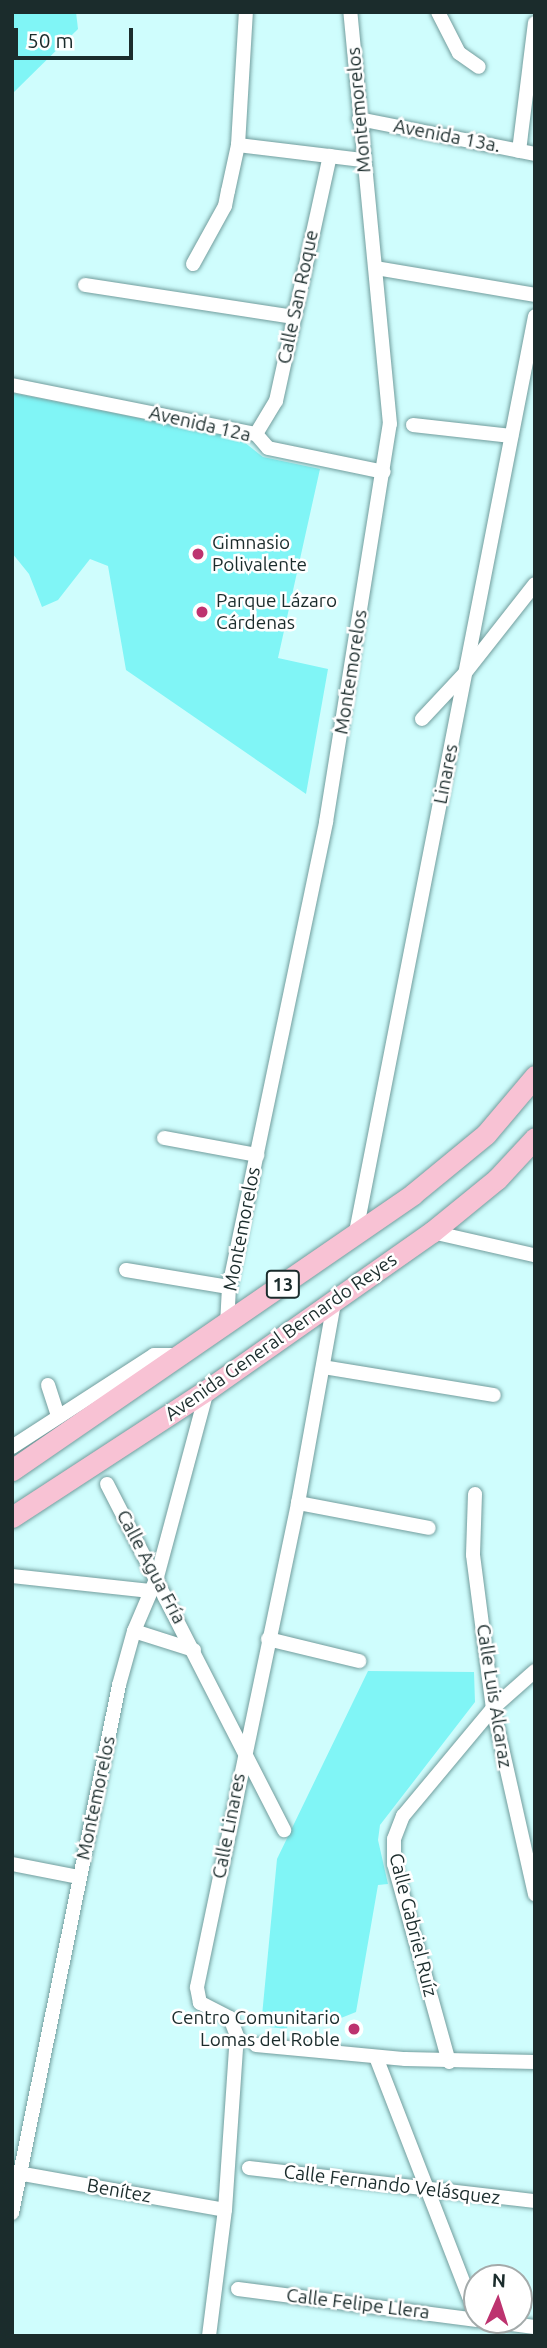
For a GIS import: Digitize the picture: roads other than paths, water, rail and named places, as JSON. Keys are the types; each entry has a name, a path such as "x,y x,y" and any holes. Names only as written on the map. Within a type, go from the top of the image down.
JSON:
{"main road":[{"name":"13","path":"12,1470 227,1325 470,1149 535,1076"},
{"name":"Avenida General Bernardo Reyes","path":"12,1517 207,1390 432,1232 497,1179 535,1138"}],"street":[{"path":"193,264 225,206 237,145 246,12"},
{"name":"Montemorelos","path":"227,1325 229,1287 326,822 390,424 376,268 362,160 350,12"},
{"path":"438,12 454,47 479,67"},
{"path":"519,151 535,23"},
{"name":"Avenida 13a.","path":"359,118 535,154"},
{"path":"237,145 362,160"},
{"name":"Calle San Roque","path":"256,434 276,401 330,156"},
{"path":"376,268 535,295"},
{"path":"85,285 294,317"},
{"name":"Linares","path":"356,1232 535,316"},
{"name":"Avenida 12a","path":"12,385 256,434 268,448 384,472"},
{"path":"414,425 511,436"},
{"path":"422,719 465,673 535,584"},
{"path":"164,1138 257,1155"},
{"path":"432,1232 533,1255"},
{"path":"126,1269 229,1287"},
{"name":"Calle Linares","path":"209,2336 225,2210 236,2030 230,2018 200,2003 197,1987 298,1503 334,1302"},
{"path":"12,1447 154,1355 183,1355"},
{"path":"323,1367 494,1395"},
{"path":"48,1385 58,1416"},
{"name":"Montemorelos","path":"12,2213 16,2173 134,1631 157,1577 207,1390"},
{"name":"Calle Agua Fría","path":"107,1484 157,1577 284,1830"},
{"name":"Calle Luis Alcaraz","path":"475,1494 473,1555 493,1708 535,1894"},
{"path":"298,1503 429,1528"},
{"path":"12,1576 150,1591"},
{"name":"Calle Agua Fría","path":"134,1631 194,1650"},
{"path":"268,1639 359,1661"},
{"name":"Calle Gabriel Ruíz","path":"449,2062 394,1864 394,1839 403,1816 493,1708 535,1671"},
{"path":"12,1864 79,1878"},
{"path":"256,2045 449,2062 535,2062"},
{"path":"376,2057 463,2282"},
{"name":"Calle Fernando Velásquez","path":"249,2168 535,2201"},
{"name":"Benítez","path":"16,2173 225,2210"},
{"name":"Calle Felipe Llera","path":"238,2289 463,2317"}],"place":[{"name":"Gimnasio Polivalente","path":"198,554"},
{"name":"Parque Lázaro Cárdenas","path":"202,612"},
{"name":"Centro Comunitario Lomas del Roble","path":"354,2029"}]}
